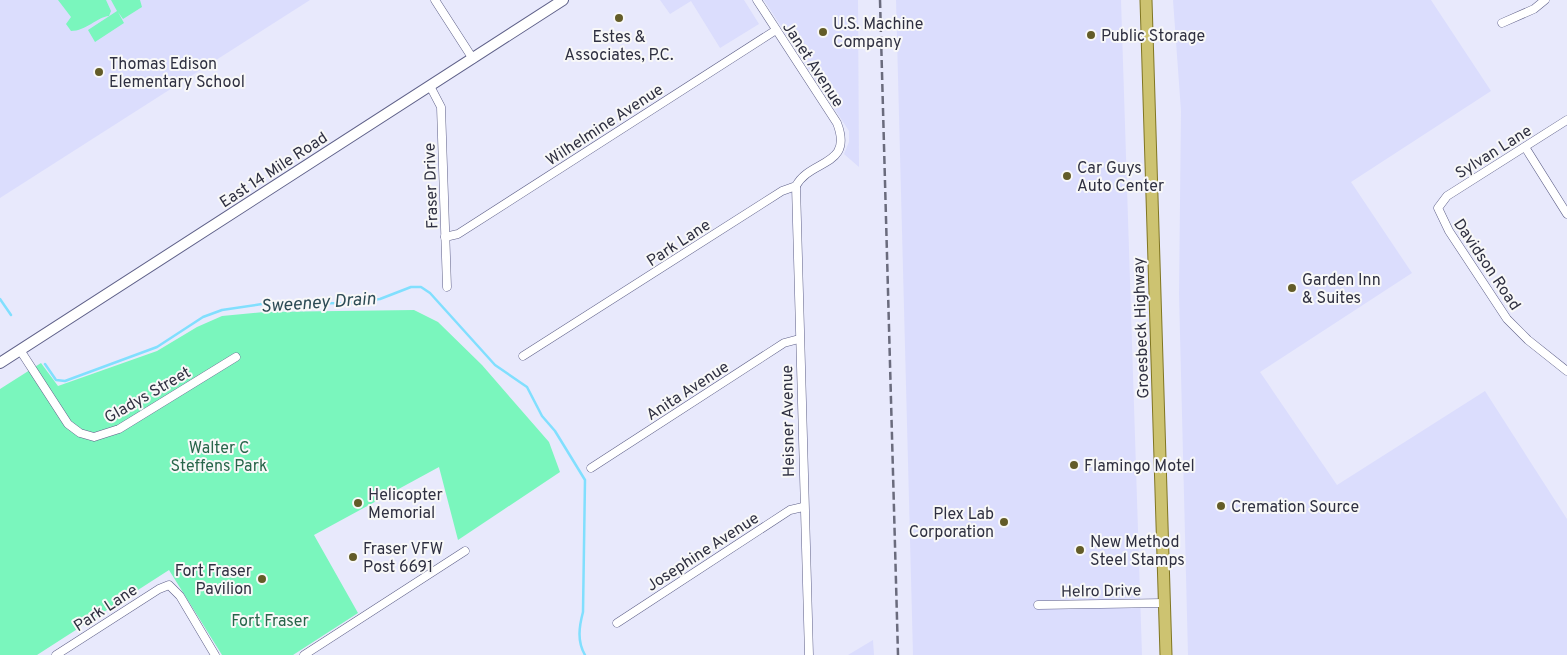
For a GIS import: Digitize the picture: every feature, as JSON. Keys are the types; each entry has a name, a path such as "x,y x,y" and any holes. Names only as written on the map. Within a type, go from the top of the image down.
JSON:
{"main road":[{"name":"East 14 Mile Road","path":"1,360 20,350 563,0"},
{"name":"Groesbeck Highway","path":"1146,0 1166,655"}],"street":[{"path":"435,0 473,59"},
{"name":"Janet Avenue","path":"757,0 837,123 842,145"},
{"path":"1502,23 1534,9 1545,0"},
{"name":"Wilhelmine Avenue","path":"445,237 458,234 776,30"},
{"name":"Fraser Drive","path":"430,86 441,107 447,287"},
{"name":"Sylvan Lane","path":"1438,208 1447,196 1567,120"},
{"name":"Park Lane","path":"523,356 782,191 796,186 799,180 831,160 842,145"},
{"path":"1526,147 1567,214"},
{"name":"Heisner Avenue","path":"796,186 803,507 809,655"},
{"name":"Davidson Road","path":"1438,208 1449,231 1507,319 1567,371"},
{"name":"Anita Avenue","path":"591,468 784,343 799,339"},
{"name":"Gladys Street","path":"20,350 68,424 80,433 94,437 118,429 236,358"},
{"name":"Josephine Avenue","path":"617,623 790,510 803,507"},
{"path":"304,655 465,550"},
{"name":"Park Lane","path":"56,655 159,589 170,585 180,596 215,655"},
{"name":"Helro Drive","path":"1038,605 1164,603"}],"shaded area":[{"name":"Thomas Edison Elementary School","path":"0,0 310,0 0,198"},
{"path":"660,0 744,0 759,24 720,48 691,1 670,14"},
{"name":"U.S. Machine Company","path":"764,0 858,0 859,167 844,154 849,142 849,131"},
{"path":"896,0 1121,0 1142,655 913,655"},
{"path":"1173,0 1431,0 1491,91 1351,182 1412,273 1260,372 1337,485 1485,391 1567,519 1567,655 1188,655 1179,294 1181,111"},
{"path":"873,640 874,655 848,655"}],"green space":[{"path":"58,0 106,0 111,11 109,16 82,29 71,31 66,24 71,17"},
{"path":"111,0 140,0 142,7 123,19 118,12 124,23 95,42 88,30 117,11"},
{"name":"Walter C Steffens Park","path":"414,310 438,322 482,365 549,442 560,472 458,540 439,467 314,535 358,613 293,655 222,655 169,570 37,655 0,655 0,389 41,363 58,386 157,351 197,327 222,316 264,312"}],"waterway":[{"name":"Sweeney Drain","path":"45,364 56,380 65,381 157,347 203,317 222,310 262,304 345,303 380,299 411,287 421,287 430,293 495,365 527,387 542,416 555,431 585,480 583,612 580,623 581,644 585,655"},
{"name":"Sweeney Drain","path":"0,299 11,315"}],"railway":[{"path":"880,0 898,655"}],"place":[{"name":"Estes & Associates, P.C.","path":"619,18"},
{"name":"U.S. Machine Company","path":"823,32"},
{"name":"Public Storage","path":"1091,35"},
{"name":"Thomas Edison Elementary School","path":"99,72"},
{"name":"Car Guys Auto Center","path":"1067,176"},
{"name":"Garden Inn & Suites","path":"1292,288"},
{"name":"Flamingo Motel","path":"1074,465"},
{"name":"Helicopter Memorial","path":"358,503"},
{"name":"Cremation Source","path":"1221,506"},
{"name":"Plex Lab Corporation","path":"1004,522"},
{"name":"New Method Steel Stamps","path":"1080,550"},
{"name":"Fraser VFW Post 6691","path":"353,557"},
{"name":"Fort Fraser Pavilion","path":"262,579"}],"park label":[{"name":"Fort Fraser","path":"270,620"}]}
